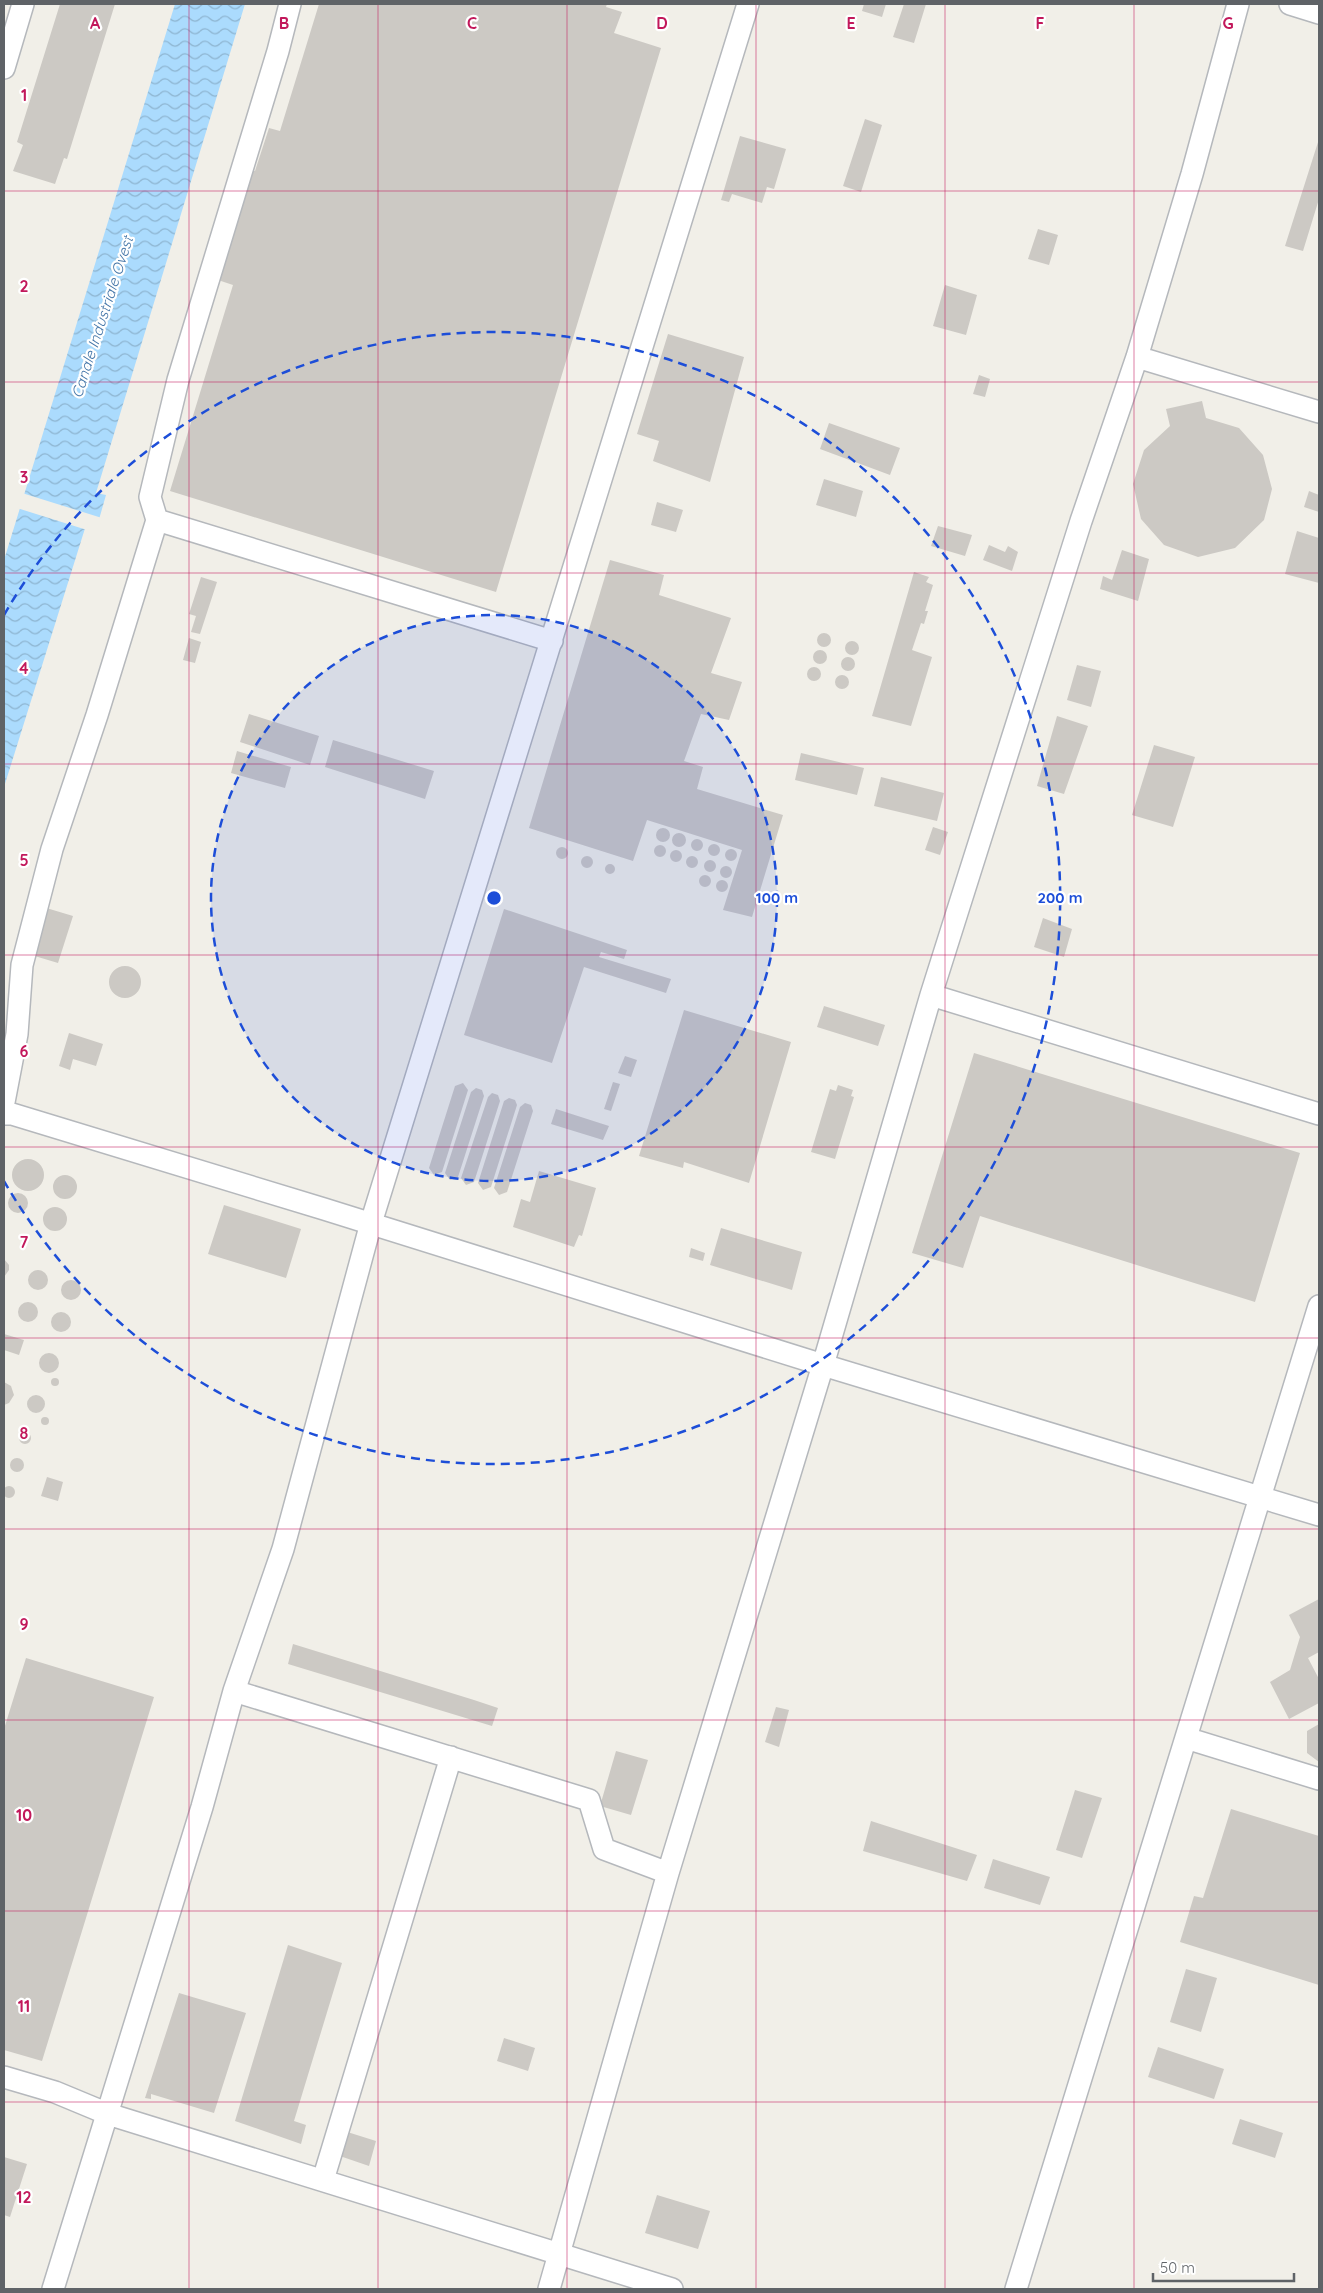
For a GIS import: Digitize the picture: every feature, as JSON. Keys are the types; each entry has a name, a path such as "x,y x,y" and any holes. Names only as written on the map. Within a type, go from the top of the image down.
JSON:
{"lane":[{"path":"4,68 24,4"},
{"path":"4,1102 17,1034 22,965 52,849 97,715 158,520 150,496 178,380 278,51 290,4"},
{"path":"53,2289 200,1816 234,1691 283,1549 371,1223 748,4"},
{"path":"549,2289 668,1872 823,1365 930,995 1081,521 1138,357 1192,174 1238,4"},
{"path":"1290,4 1319,13"},
{"path":"1138,357 1319,412"},
{"path":"158,520 552,641"},
{"path":"930,995 1319,1114"},
{"path":"4,1114 12,1114 371,1223 823,1365 1319,1515"},
{"path":"1016,2289 1319,1306"},
{"path":"234,1691 589,1800 604,1849 668,1872"},
{"path":"1186,1738 1319,1779"},
{"path":"322,2180 451,1757"},
{"path":"4,2077 55,2092 108,2114 672,2289"}],"water":[{"name":"Canale Industriale Ovest","path":"175,4 245,4 96,493 106,495 98,523 87,522 4,787 4,560"}],"pier":[{"path":"22,493 102,518 100,524 88,524 87,530 17,508"}],"building":[{"path":"60,4 115,4 67,159 64,158 55,184 13,171 23,145 17,142"},
{"path":"319,4 607,4 606,7 622,12 614,33 661,48 496,592 170,491 233,285 215,279 249,169 255,171 269,128 280,131"},
{"path":"864,4 886,4 882,17 862,11"},
{"path":"904,4 926,4 914,43 893,37"},
{"path":"865,119 882,125 861,192 843,186"},
{"path":"740,136 786,149 774,189 767,187 762,203 732,194 729,202 721,200"},
{"path":"1319,139 1319,199 1303,251 1285,246"},
{"path":"1038,229 1058,235 1049,265 1028,259"},
{"path":"945,285 977,295 966,335 933,326"},
{"path":"668,334 744,357 710,482 653,461 659,441 637,434"},
{"path":"979,375 990,379 985,397 973,394"},
{"path":"1202,401 1206,418 1239,428 1263,455 1272,489 1264,520 1235,548 1198,557 1164,545 1141,519 1133,484 1144,450 1170,426 1166,409"},
{"path":"829,423 900,448 890,475 820,449"},
{"path":"824,479 863,491 856,517 816,505"},
{"path":"1309,491 1319,495 1319,512 1304,507"},
{"path":"657,502 683,510 676,532 651,525"},
{"path":"938,526 972,535 965,556 931,546"},
{"path":"1297,531 1319,538 1319,583 1285,574"},
{"path":"989,545 1005,552 1008,546 1018,552 1012,571 983,560"},
{"path":"1122,550 1149,559 1138,601 1100,589 1103,576 1112,580"},
{"path":"610,560 664,575 659,595 731,618 711,673 742,682 729,720 701,714 684,761 703,767 697,789 783,815 752,917 723,910 742,850 647,820 633,861 529,828"},
{"path":"914,572 929,577 926,582 933,585 925,611 928,611 924,624 921,623 912,650 932,657 911,726 872,716"},
{"path":"201,577 217,582 200,634 191,632 196,616 189,614"},
{"path":"824,633 829,635 831,640 829,645 824,647 819,645 817,640 819,635"},
{"path":"189,638 201,642 195,663 183,660"},
{"path":"852,641 857,643 859,648 857,653 852,655 847,653 845,648 847,643"},
{"path":"820,650 825,652 827,657 825,662 820,664 815,662 813,657 815,652"},
{"path":"848,657 853,659 855,664 853,669 848,671 843,669 841,664 843,659"},
{"path":"1077,665 1101,671 1091,707 1067,700"},
{"path":"814,667 819,669 821,674 819,679 814,681 809,679 807,674 809,669"},
{"path":"842,675 847,677 849,682 847,687 842,689 837,687 835,682 837,677"},
{"path":"249,714 319,736 310,765 240,742"},
{"path":"1057,716 1088,726 1064,794 1037,786"},
{"path":"333,740 434,771 425,799 325,767"},
{"path":"1154,745 1195,757 1173,827 1132,815"},
{"path":"237,751 291,767 285,788 231,773"},
{"path":"801,753 864,768 857,795 795,780"},
{"path":"881,777 944,793 937,821 874,806"},
{"path":"933,827 948,832 940,855 925,850"},
{"path":"660,828 666,828 670,835 666,842 660,842 656,838 656,832"},
{"path":"676,833 682,833 686,840 682,847 676,847 672,843 672,837"},
{"path":"697,839 703,845 697,851 691,845"},
{"path":"714,844 720,850 714,856 708,850"},
{"path":"660,845 666,851 660,857 654,851"},
{"path":"560,847 564,847 568,853 564,859 560,859 556,855 556,851"},
{"path":"731,849 737,855 731,861 725,855"},
{"path":"676,850 682,856 676,862 670,856"},
{"path":"585,856 589,856 593,862 589,868 585,868 581,864 581,860"},
{"path":"692,856 698,862 692,868 686,862"},
{"path":"710,860 716,866 710,872 704,866"},
{"path":"608,864 612,864 615,869 612,874 608,874 605,871 605,867"},
{"path":"726,866 732,872 726,878 720,872"},
{"path":"705,875 711,881 705,887 699,881"},
{"path":"722,880 728,886 722,892 716,886"},
{"path":"43,907 73,916 58,963 28,954"},
{"path":"504,909 627,950 624,959 601,952 599,957 671,979 666,993 584,967 552,1063 464,1035"},
{"path":"1043,918 1072,929 1064,957 1034,947"},
{"path":"125,966 131,967 136,971 140,976 140,988 136,993 131,997 125,998 119,997 114,993 110,988 109,982 110,976 114,971 119,967"},
{"path":"824,1006 885,1025 878,1046 817,1027"},
{"path":"684,1010 791,1042 749,1183 684,1162 683,1168 639,1156"},
{"path":"69,1033 103,1044 96,1066 73,1059 70,1070 59,1066"},
{"path":"974,1053 1300,1153 1255,1302 980,1216 963,1268 912,1253"},
{"path":"625,1056 637,1060 631,1077 618,1073"},
{"path":"613,1082 620,1084 611,1111 604,1109"},
{"path":"463,1083 468,1090 442,1172 434,1175 429,1168 455,1086"},
{"path":"838,1085 853,1090 851,1096 854,1097 835,1159 811,1152 830,1089 836,1091"},
{"path":"476,1088 482,1090 484,1096 458,1177 450,1180 445,1173 471,1092"},
{"path":"492,1093 498,1095 500,1101 474,1182 466,1185 461,1178 488,1097"},
{"path":"509,1098 515,1100 517,1105 491,1187 483,1190 478,1183 504,1101"},
{"path":"525,1103 531,1105 533,1111 507,1192 499,1195 494,1188 520,1107"},
{"path":"556,1109 609,1126 603,1140 551,1124"},
{"path":"28,1159 39,1164 44,1175 39,1186 28,1191 17,1186 12,1175 17,1164"},
{"path":"539,1171 596,1188 582,1236 579,1235 574,1247 513,1227 521,1199 530,1202"},
{"path":"65,1175 74,1178 77,1187 74,1196 65,1199 56,1196 53,1187 56,1178"},
{"path":"18,1193 25,1196 28,1203 25,1210 18,1213 11,1210 8,1203 11,1196"},
{"path":"224,1205 301,1229 286,1278 208,1254"},
{"path":"55,1207 63,1211 67,1219 63,1227 55,1231 47,1227 43,1219 47,1211"},
{"path":"721,1228 802,1252 792,1290 710,1265"},
{"path":"691,1248 705,1253 703,1261 689,1257"},
{"path":"4,1259 9,1265 9,1270 4,1277"},
{"path":"38,1270 45,1273 48,1280 45,1287 38,1290 31,1287 28,1280 31,1273"},
{"path":"71,1280 78,1283 81,1290 78,1297 71,1300 64,1297 61,1290 64,1283"},
{"path":"28,1302 35,1305 38,1312 35,1319 28,1322 21,1319 18,1312 21,1305"},
{"path":"61,1312 68,1315 71,1322 68,1329 61,1332 54,1329 51,1322 54,1315"},
{"path":"4,1334 24,1340 19,1355 4,1350"},
{"path":"49,1353 56,1356 59,1363 56,1370 49,1373 42,1370 39,1363 42,1356"},
{"path":"55,1378 59,1382 55,1386 51,1382"},
{"path":"4,1382 11,1386 14,1395 9,1403 4,1405"},
{"path":"32,1395 40,1395 45,1400 43,1411 32,1413 27,1408 27,1400"},
{"path":"45,1417 49,1421 45,1425 41,1421"},
{"path":"23,1432 27,1432 31,1438 27,1444 23,1444 19,1440 19,1436"},
{"path":"17,1458 22,1460 24,1465 22,1470 17,1472 12,1470 10,1465 12,1460"},
{"path":"47,1477 63,1482 58,1501 41,1496"},
{"path":"7,1486 11,1486 15,1492 11,1498 7,1498 3,1494 3,1490"},
{"path":"1319,1599 1319,1652 1308,1658 1319,1679 1319,1703 1289,1719 1270,1682 1290,1670 1300,1637 1289,1615"},
{"path":"293,1644 498,1708 492,1726 288,1664"},
{"path":"26,1658 154,1697 42,2061 4,2050 4,1729"},
{"path":"776,1707 789,1710 779,1747 765,1742"},
{"path":"1319,1724 1319,1762 1307,1753 1307,1731"},
{"path":"616,1751 648,1760 631,1815 600,1806"},
{"path":"1075,1790 1102,1798 1082,1858 1056,1850"},
{"path":"1231,1809 1319,1836 1319,1985 1180,1942 1194,1896 1203,1898"},
{"path":"871,1821 977,1855 967,1881 863,1851"},
{"path":"993,1859 1050,1877 1040,1905 984,1888"},
{"path":"288,1945 342,1963 294,2121 306,2125 301,2144 235,2121"},
{"path":"1186,1969 1217,1978 1201,2032 1170,2022"},
{"path":"179,1993 246,2013 214,2113 151,2094 151,2099 145,2098"},
{"path":"504,2038 535,2048 528,2071 497,2061"},
{"path":"1158,2047 1224,2069 1214,2099 1148,2077"},
{"path":"1240,2119 1283,2133 1275,2158 1232,2144"},
{"path":"341,2130 376,2141 369,2166 334,2154"},
{"path":"4,2157 27,2164 10,2217 4,2215"},
{"path":"657,2195 710,2211 698,2249 645,2233"}]}
